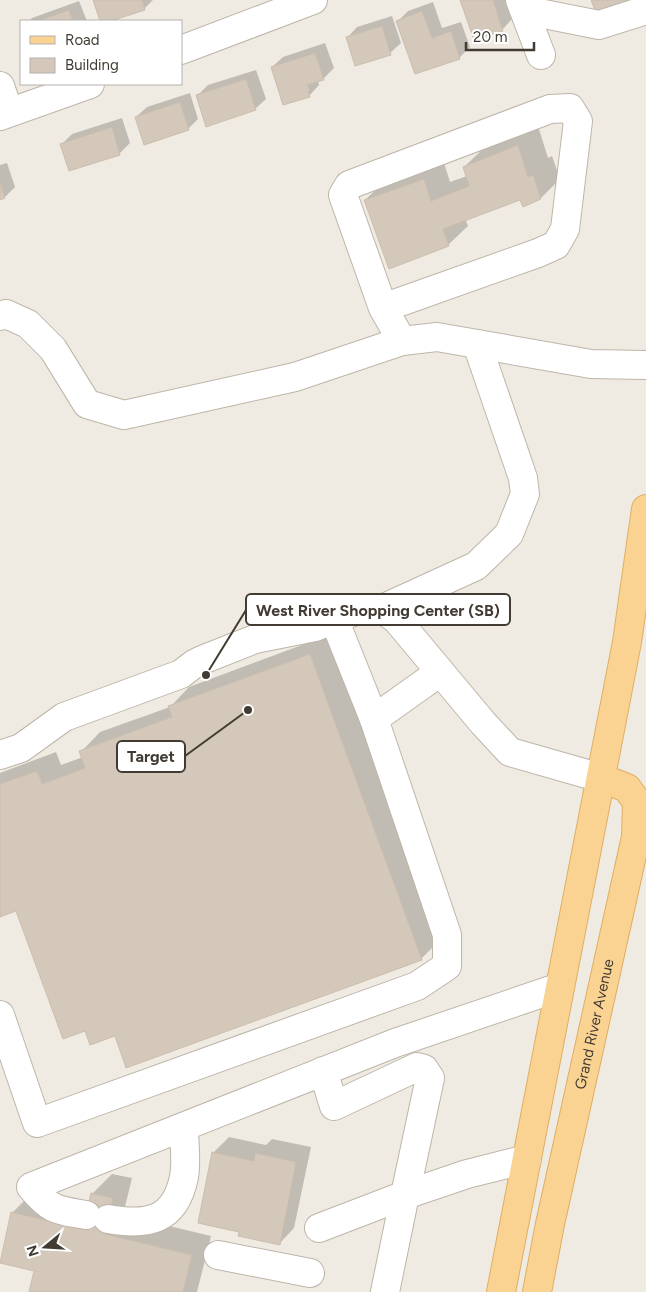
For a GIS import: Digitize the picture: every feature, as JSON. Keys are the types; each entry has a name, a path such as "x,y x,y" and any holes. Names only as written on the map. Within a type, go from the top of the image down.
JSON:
{"main road":[{"path":"501,1292 627,642 646,509"},
{"name":"Grand River Avenue","path":"537,1292 550,1224 636,837 638,802 627,788 600,778"},
{"path":"525,1172 537,1201 550,1224"}],"street":[{"path":"182,50 314,0"},
{"path":"522,5 599,24 646,10"},
{"path":"522,5 541,55"},
{"path":"0,86 5,114 87,85"},
{"path":"383,308 556,245 566,230 578,121 570,108 550,110 349,185 344,195 383,308 402,341"},
{"path":"0,316 6,314 28,324 53,349 87,404 124,415 295,377 402,341 438,338 591,364 646,365"},
{"path":"0,755 21,748 64,718 181,674 202,660 255,639 315,627 363,608 382,609 476,566 509,534 525,494 523,478 477,344"},
{"path":"382,609 397,620 483,723 510,752 600,778"},
{"path":"0,1015 37,1123 418,986 447,966 447,935 374,719 334,619"},
{"path":"374,719 440,672"},
{"path":"184,1127 184,1176 174,1205 155,1219 141,1222 125,1222 58,1210 43,1202 31,1187 395,1043 560,987"},
{"path":"323,1072 334,1106 417,1067 424,1069 430,1078 385,1292"},
{"path":"319,1228 466,1174 525,1172"},
{"path":"218,1255 310,1272"}],"building":[{"path":"93,0 142,0 145,10 114,20 100,20"},
{"path":"460,0 493,0 503,31 474,40"},
{"path":"591,0 629,0 596,13"},
{"path":"69,10 73,20 41,20"},
{"path":"422,11 432,38 451,31 460,59 415,74 396,21"},
{"path":"382,26 391,55 355,66 346,37"},
{"path":"315,53 324,80 306,85 310,97 283,105 271,67"},
{"path":"246,79 256,110 206,127 196,95"},
{"path":"180,102 189,130 144,145 135,117"},
{"path":"112,127 120,155 69,171 60,144"},
{"path":"518,145 528,177 533,175 541,199 523,207 520,200 443,229 449,246 389,269 364,200 424,179 431,201 469,186 463,167"},
{"path":"0,183 5,198 0,200"},
{"path":"310,654 422,960 126,1068 115,1036 90,1045 85,1031 63,1039 16,911 0,917 0,784 37,771 42,784 85,768 79,751 172,717 168,706"},
{"path":"212,1152 254,1161 255,1153 296,1162 280,1245 238,1236 239,1232 198,1223"},
{"path":"91,1193 113,1198 105,1234 192,1255 183,1292 29,1292 34,1271 0,1263 11,1212 83,1229"}],"place":[{"name":"West River Shopping Center (SB)","path":"206,675"},
{"name":"Target","path":"248,710"}]}
